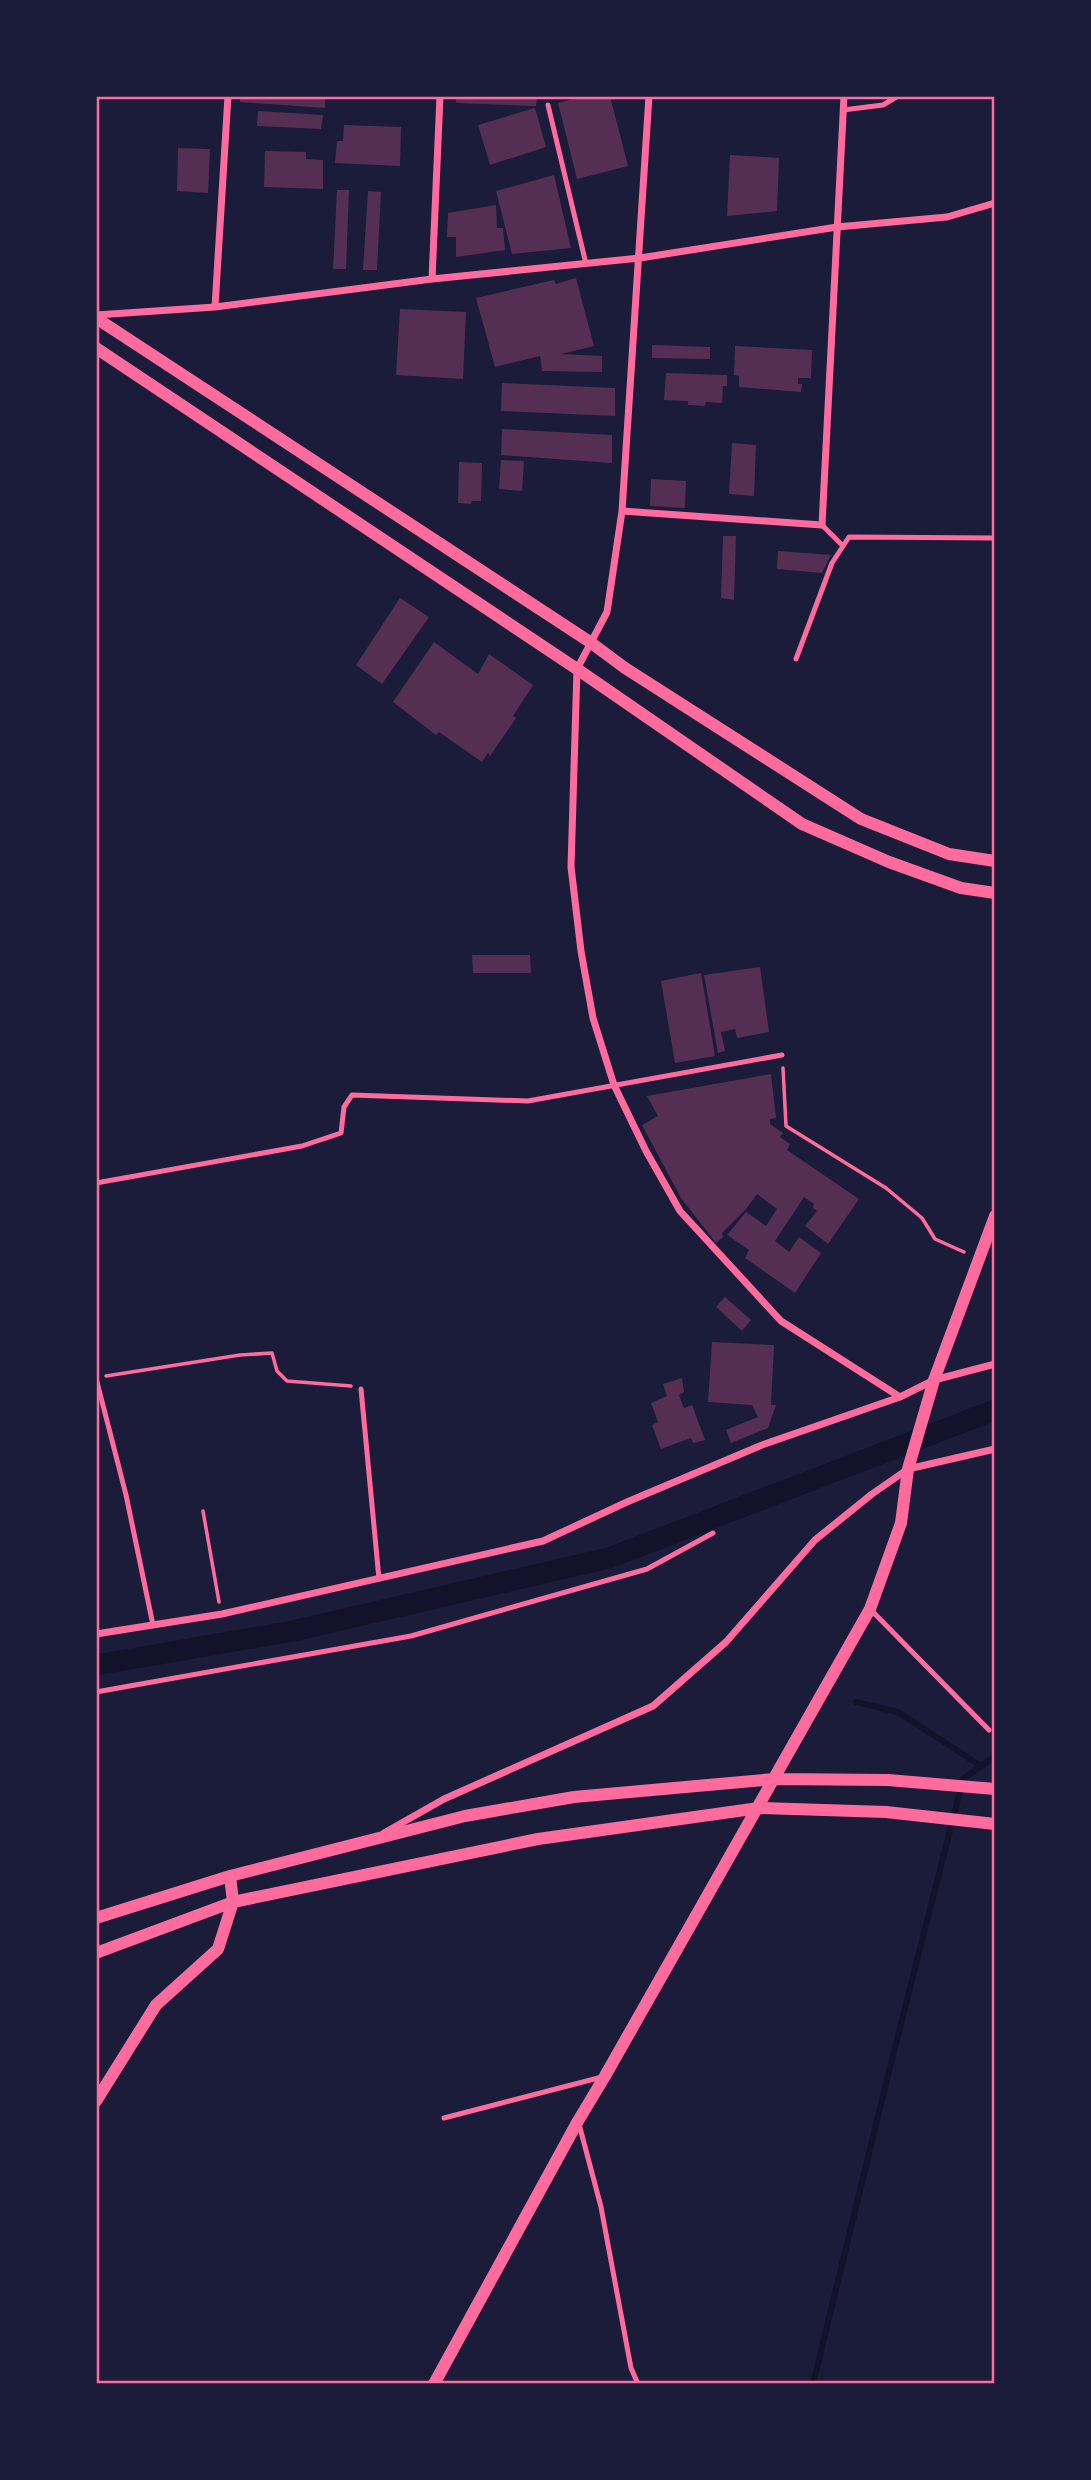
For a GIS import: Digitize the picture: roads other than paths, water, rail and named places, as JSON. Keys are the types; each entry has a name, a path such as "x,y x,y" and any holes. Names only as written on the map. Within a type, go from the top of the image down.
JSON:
{"street":[{"path":"215,307 228,96"},
{"path":"432,279 440,96"},
{"path":"649,96 622,511 607,612 577,668 571,867 581,951 593,1017 614,1085 680,1212 781,1321 900,1397"},
{"path":"622,511 822,525 844,96"},
{"path":"96,316 215,307 432,279 640,258 837,227 947,217 995,203"},
{"path":"96,316 263,429 590,642 625,668 861,819 949,854 995,861"},
{"path":"96,348 577,668 802,824 889,862 961,888 995,893"},
{"path":"434,2384 578,2121 870,1609 901,1523 908,1469 934,1380 995,1216"},
{"path":"96,1634 222,1614 543,1541 626,1502 762,1445 900,1397 934,1380 995,1364"},
{"path":"371,1840 444,1799 653,1706 726,1642 815,1540 872,1494 908,1469 995,1449"},
{"path":"96,1918 230,1876 465,1816 575,1797 774,1779 888,1780 995,1789"},
{"path":"96,1953 233,1902 538,1839 758,1808 886,1812 995,1824"},
{"path":"96,2101 156,2005 218,1949 233,1902 230,1876"}],"lane":[{"path":"843,110 883,105 898,96"},
{"path":"548,105 586,264"},
{"path":"822,525 843,546"},
{"path":"796,659 832,563 849,537 995,538"},
{"path":"96,1183 302,1146 341,1133 344,1107 352,1096 528,1101 782,1055"},
{"path":"97,1378 126,1494 153,1625"},
{"path":"360,1390 379,1579"},
{"path":"96,1692 411,1636 647,1569 713,1533"},
{"path":"870,1609 989,1730"},
{"path":"444,2118 606,2076"},
{"path":"578,2121 601,2207 631,2368 638,2384"}],"waterway":[{"path":"96,1665 293,1631 609,1558 995,1410"},
{"path":"856,1702 898,1712 981,1766"},
{"path":"813,2384 963,1779 995,1756"}]}
